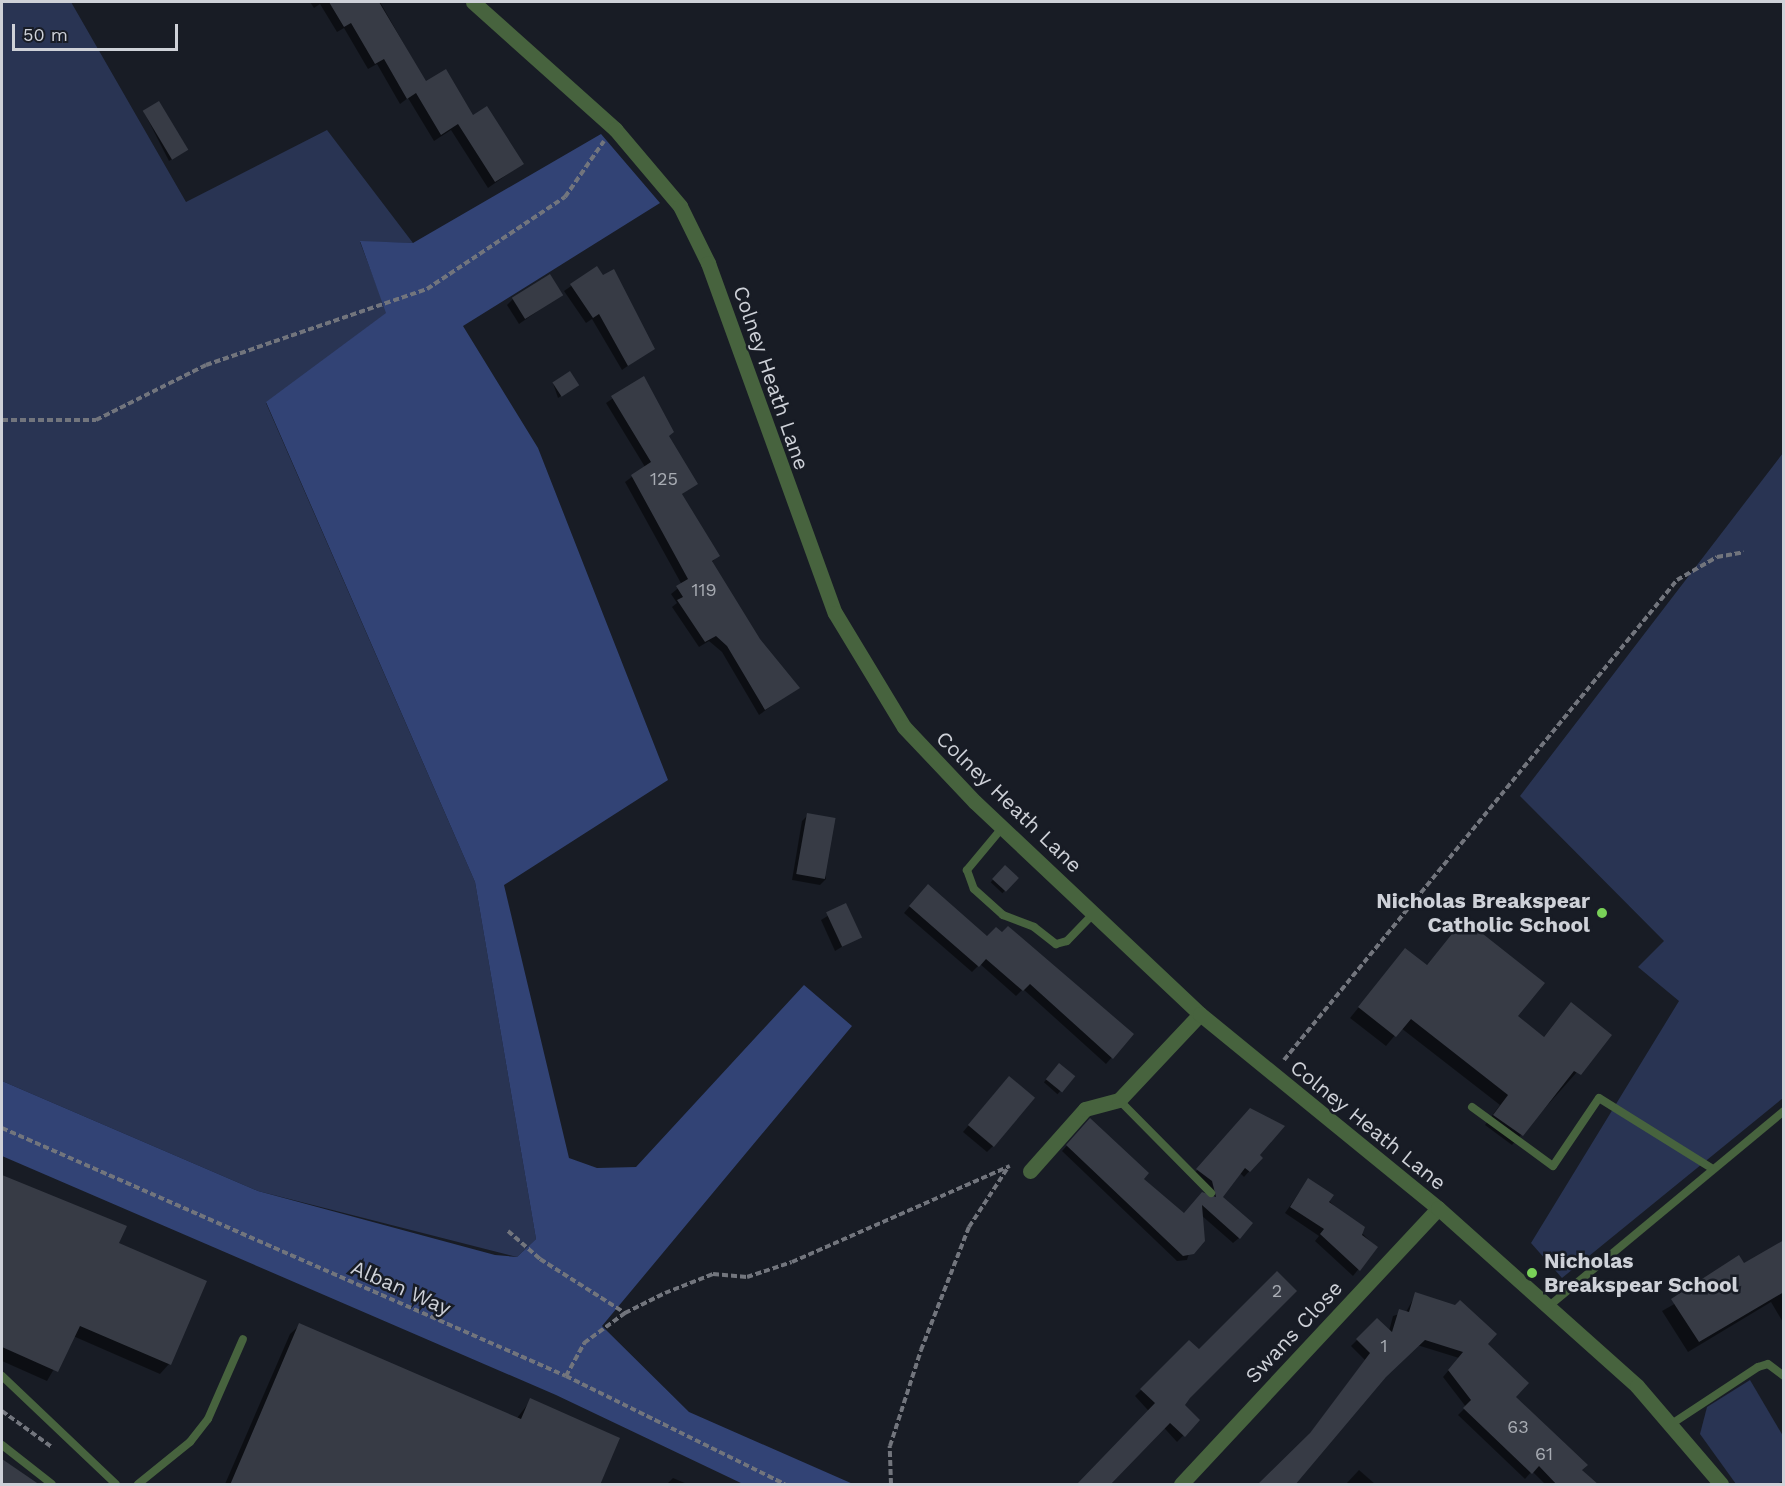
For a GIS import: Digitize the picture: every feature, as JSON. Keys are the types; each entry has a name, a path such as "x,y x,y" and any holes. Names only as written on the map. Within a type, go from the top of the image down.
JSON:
{"street":[{"name":"Colney Heath Lane","path":"473,2 615,129 657,174 697,234 817,571 856,654 904,727 1002,828 1200,1014 1438,1208 1549,1306 1673,1423 1721,1485"},
{"path":"1030,1171 1085,1110 1119,1100 1200,1014"},
{"name":"Swans Close","path":"1181,1485 1438,1208"}],"lane":[{"path":"1002,828 967,870 974,889 1003,915 1034,927 1056,944 1067,941 1094,913"},
{"path":"1472,1107 1553,1166 1599,1098 1713,1169"},
{"path":"1119,1100 1210,1193"},
{"path":"1549,1306 1784,1111"},
{"path":"138,1485 190,1442 208,1419 243,1339"},
{"path":"1673,1423 1758,1367 1768,1364 1784,1376"},
{"path":"2,1376 116,1485"},
{"path":"2,1445 52,1485"}],"path":[{"path":"2,420 96,420 206,365 426,289 565,197 615,129"},
{"path":"1272,1074 1677,580 1710,560 1744,552"},
{"name":"Alban Way","path":"2,1128 566,1376 785,1485"},
{"path":"891,1485 890,1446 921,1350 969,1227 990,1188 1010,1166"},
{"path":"566,1376 584,1343 625,1312 713,1274 747,1277 792,1262 1010,1166 1030,1171"},
{"path":"508,1230 540,1259 625,1312"},
{"path":"2,1411 55,1449 69,1440"}],"shaded area":[{"path":"2,2 71,2 186,202 327,130 413,243 360,242 387,313 266,403 475,882 536,1239 517,1257 258,1191 2,1081"},
{"path":"601,134 660,203 463,326 538,448 668,780 504,885 569,1158 597,1168 636,1167 804,985 852,1026 602,1326 689,1412 853,1484 743,1484 556,1395 2,1156 2,1081 258,1191 495,1255 517,1257 536,1239 475,882 266,402 386,313 360,241 413,243"},
{"path":"1783,453 1783,1098 1562,1278 1531,1243 1679,1001 1638,967 1664,941 1520,796"},
{"path":"1750,1380 1783,1436 1783,1481 1777,1484 1736,1484 1700,1434 1707,1407"}],"building":[{"path":"329,2 379,2 426,81 446,69 473,115 487,106 524,164 495,182 458,124 441,135 416,93 407,99 384,59 375,64 351,23 344,27"},
{"path":"159,101 188,150 172,160 143,111"},
{"path":"597,266 603,275 614,269 655,349 628,366 599,314 593,318 570,284"},
{"path":"550,274 563,295 525,319 512,298"},
{"path":"570,371 579,385 562,397 552,382"},
{"path":"644,376 674,432 669,436 698,484 682,494 720,556 712,561 760,639 800,688 765,710 727,646 716,636 705,642 677,600 683,597 676,586 688,579 631,475 651,462 611,396"},
{"path":"807,813 836,818 825,879 796,874"},
{"path":"1005,865 1019,878 1006,892 992,879"},
{"path":"928,884 987,936 996,927 1002,932 1008,926 1134,1034 1113,1059 1030,984 1023,991 986,959 979,967 909,906"},
{"path":"846,903 862,937 842,947 826,912"},
{"path":"1464,919 1545,983 1518,1016 1544,1037 1571,1002 1612,1035 1581,1075 1574,1071 1523,1136 1493,1115 1508,1095 1411,1019 1396,1037 1358,1007 1405,948 1427,965"},
{"path":"1059,1063 1075,1076 1062,1093 1046,1079"},
{"path":"1009,1076 1035,1098 994,1147 968,1125"},
{"path":"1250,1108 1285,1126 1260,1155 1263,1158 1250,1172 1245,1168 1223,1197 1253,1223 1240,1239 1202,1205 1205,1241 1194,1254 1183,1256 1066,1145 1090,1118 1149,1173 1144,1179 1184,1213 1202,1192 1216,1197 1212,1181 1196,1169"},
{"path":"2,1175 127,1226 119,1243 207,1281 171,1365 80,1326 58,1372 2,1347"},
{"path":"1308,1178 1334,1195 1329,1202 1365,1227 1362,1235 1378,1247 1360,1271 1320,1234 1324,1229 1290,1207"},
{"path":"1784,1240 1784,1292 1699,1342 1671,1299 1739,1255 1744,1263"},
{"path":"1277,1271 1297,1291 1190,1398 1185,1405 1200,1420 1185,1437 1170,1423 1110,1485 1076,1485 1155,1403 1140,1389 1189,1340 1199,1349"},
{"path":"1415,1292 1455,1305 1460,1300 1497,1334 1488,1344 1529,1383 1516,1397 1588,1465 1582,1470 1599,1485 1557,1485 1539,1466 1532,1474 1463,1408 1471,1400 1448,1370 1463,1352 1425,1340 1386,1377 1295,1485 1257,1485 1310,1433 1370,1353 1356,1339 1377,1318 1392,1332 1399,1309 1409,1312"},
{"path":"299,1323 521,1419 530,1398 620,1438 600,1485 230,1485"},
{"path":"2,1459 40,1485 2,1485"}],"place":[{"name":"Nicholas Breakspear Catholic School","path":"1602,913"},
{"name":"Nicholas Breakspear School","path":"1532,1273"}]}
